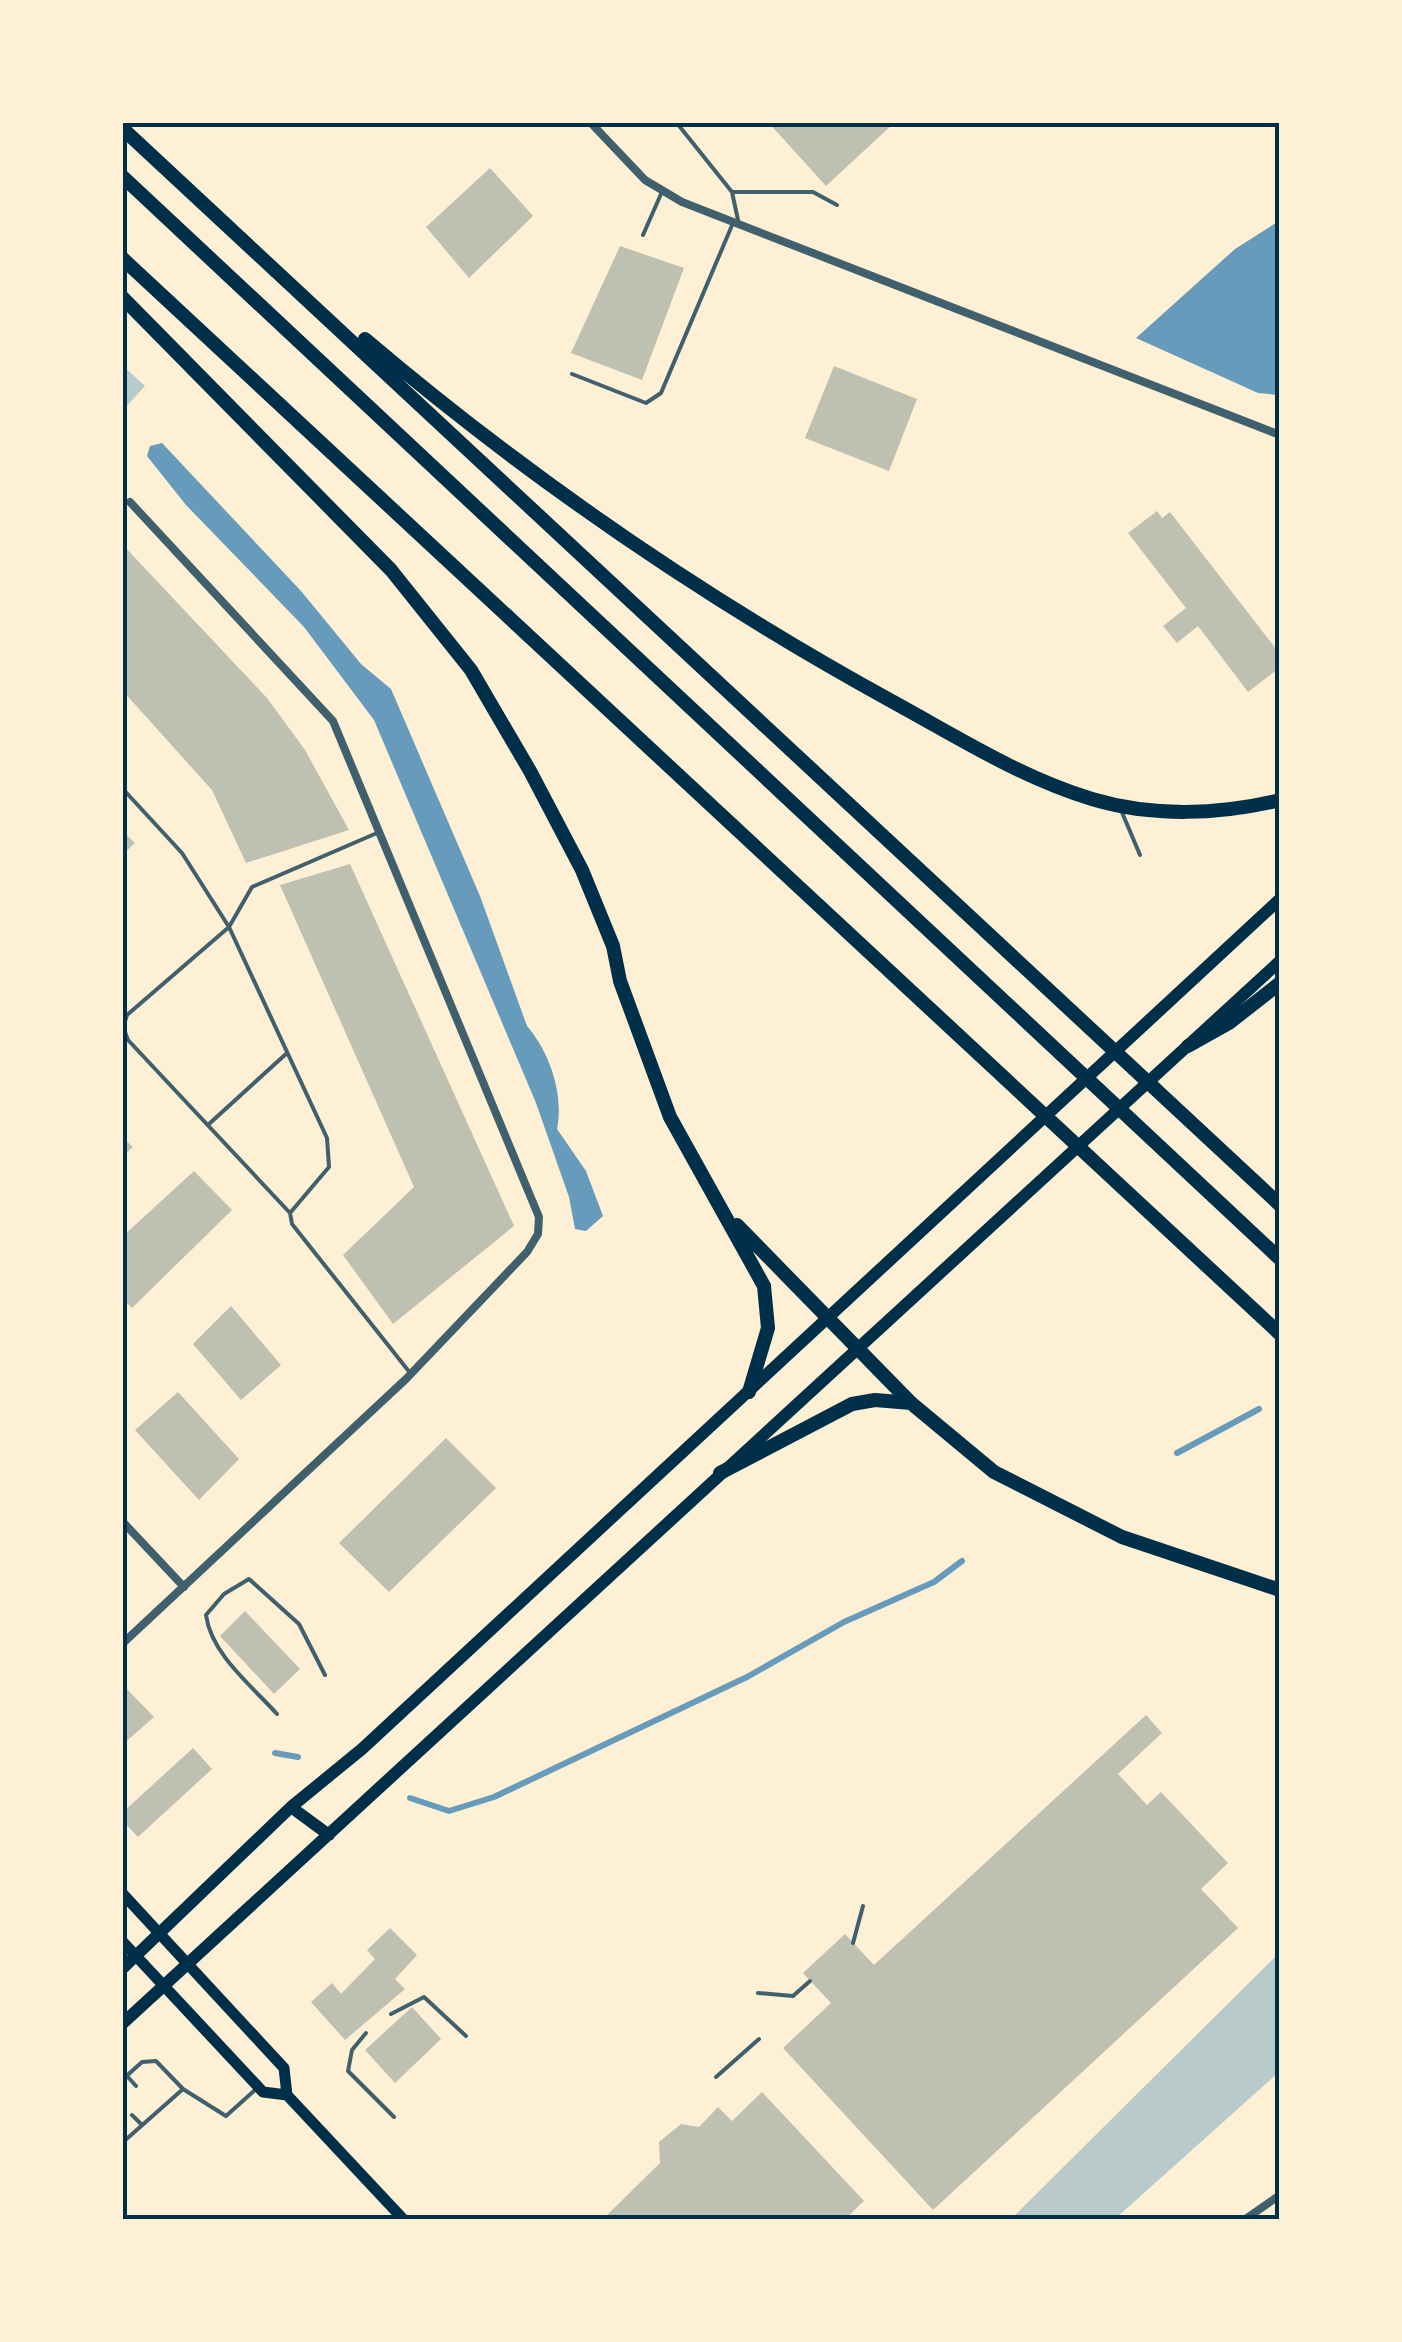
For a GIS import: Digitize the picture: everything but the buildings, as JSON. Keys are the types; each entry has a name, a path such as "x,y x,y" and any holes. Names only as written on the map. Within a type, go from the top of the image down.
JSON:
{"highway":[{"path":"122,128 1280,1206"},
{"path":"122,176 1280,1258"},
{"path":"224,220 503,453 643,554 809,656 1034,778 1120,806 1190,812 1280,800"},
{"path":"122,258 1280,1334"},
{"path":"122,297 391,570 471,670 582,870 614,946 620,981 656,1084 695,1168 764,1286 769,1304 764,1345 748,1392"},
{"path":"1188,1046 1229,1023 1280,984"},
{"path":"719,1206 911,1403 994,1472 1072,1515 1122,1537 1280,1590"},
{"path":"720,1473 852,1404 874,1400 911,1403"}],"main road":[{"path":"122,1969 291,1807 362,1749 1280,899"},
{"path":"122,2024 1030,1186 1280,961"},
{"path":"291,1807 329,1835"},
{"path":"122,1893 284,2068 287,2095 404,2220"},
{"path":"122,1942 263,2092 287,2095"}],"street":[{"path":"590,122 635,171 662,192 1280,435"},
{"path":"122,1644 410,1374 528,1252 538,1234 536,1200 332,721 126,501"},
{"path":"122,1521 184,1586"},
{"path":"1244,2220 1280,2195"}],"lane":[{"path":"572,374 646,403 662,394 736,224 732,192 676,122"},
{"path":"643,235 662,192"},
{"path":"732,192 813,192 837,204"},
{"path":"122,788 182,853 229,927 326,1138 329,1167 290,1212"},
{"path":"1120,806 1140,855"},
{"path":"379,832 252,887 229,927 127,1016 123,1028 128,1040 290,1212 292,1224 410,1374"},
{"path":"208,1125 287,1053"},
{"path":"277,1714 208,1631 206,1615 224,1594 249,1579 266,1592 298,1624 325,1675"},
{"path":"853,1943 863,1906"},
{"path":"758,1993 794,1996 810,1982"},
{"path":"391,2014 424,1996 466,2036"},
{"path":"366,2034 352,2050 348,2071 394,2118"},
{"path":"716,2077 759,2040"},
{"path":"136,2086 125,2078 142,2062 156,2061 183,2089 226,2116 258,2087"},
{"path":"123,2140 183,2089"},
{"path":"150,2101 158,2110"},
{"path":"132,2115 142,2125"}],"shaded area":[{"path":"123,366 145,386 122,410"},
{"path":"1279,1953 1279,2072 1115,2219 1011,2219"}],"water":[{"path":"1279,221 1279,395 1258,393 1136,338 1235,249"},
{"path":"162,443 301,591 361,664 391,689 480,896 527,1026 553,1074 557,1129 586,1171 603,1216 586,1231 575,1229 569,1197 536,1103 374,720 304,627 186,505 147,456 150,446"}],"waterway":[{"path":"1177,1453 1259,1409"},
{"path":"410,1798 449,1811 494,1797 747,1677 844,1622 934,1582 962,1561"},
{"path":"275,1753 298,1757"}]}
